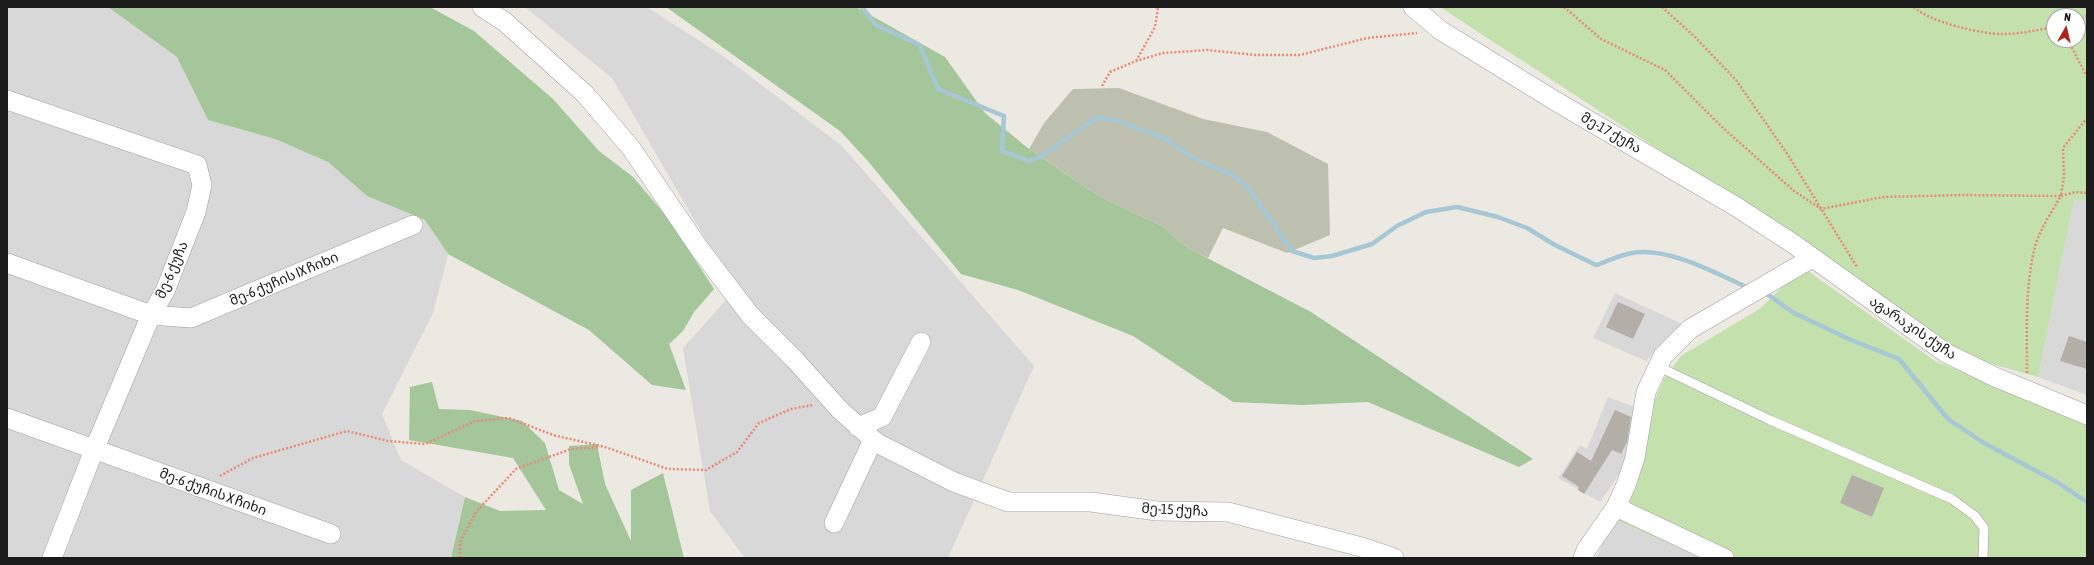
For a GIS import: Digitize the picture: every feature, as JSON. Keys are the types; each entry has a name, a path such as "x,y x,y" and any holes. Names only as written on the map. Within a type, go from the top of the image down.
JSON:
{"street":[{"name":"მე-15 ქუჩა","path":"482,7 505,22 585,94 631,148 699,248 750,315 795,360 840,410 873,440 954,482 1008,502 1091,502 1157,511 1228,512 1364,548 1394,558"},
{"name":"მე-17 ქუჩა","path":"1412,7 1440,30 1557,102 1735,206 1812,258"},
{"name":"მე-6 ქუჩა","path":"7,100 197,166 202,185 196,212 165,291 151,316 94,450 52,558"},
{"name":"მე-6 ქუჩის IX ჩიხი","path":"7,264 151,316 191,318 413,225"},
{"path":"1583,558 1586,550 1616,507 1626,485 1635,458 1646,392 1663,356 1690,329 1812,258"},
{"name":"აგარაკის ქუჩა","path":"1812,258 1946,353 1995,377 2087,416"},
{"path":"858,427 882,417 921,342"},
{"name":"მე-6 ქუჩის X ჩიხი","path":"7,418 331,534"},
{"path":"834,523 873,440"},
{"path":"1616,507 1724,558"}],"lane":[{"path":"1657,366 1770,420 1952,499 1975,516 1984,528 1983,558"}],"path":[{"path":"1136,61 1155,27 1158,7"},
{"path":"1564,7 1601,39 1665,70 1723,128 1794,191 1821,210 1883,196 2061,196 2075,192 2087,193"},
{"path":"1662,7 1696,38 1736,80 1788,155 1821,210 1851,255 1857,268"},
{"path":"1914,7 1945,24 2000,34 2023,33 2046,29"},
{"path":"1102,86 1110,72 1136,61 1163,53 1207,50 1256,55 1300,55 1367,38 1440,30"},
{"path":"2072,48 2087,77"},
{"path":"2027,390 2029,292 2034,250 2061,196 2064,176 2063,148 2087,118"},
{"path":"200,487 253,458 347,430 388,441 425,444 475,421 509,418 553,435 605,447 668,468 706,470 737,452 759,423 791,409 819,404 840,410"},
{"path":"460,558 460,542 476,512 516,469 571,449 605,447"}],"shaded area":[{"path":"7,7 108,7 177,57 208,120 275,139 328,162 367,196 425,220 448,254 433,313 382,414 401,460 465,497 451,558 7,558"},
{"path":"525,7 647,7 726,58 842,146 1034,366 948,558 745,558 710,511 683,348 735,290 612,78"},
{"path":"1119,88 1203,119 1267,132 1328,164 1330,235 1287,253 1223,228 1208,258 1188,248 1162,226 1102,198 1029,149 1044,123 1073,89"},
{"path":"2074,198 2087,201 2087,395 2038,377"},
{"path":"1615,293 1682,324 1646,361 1593,338"},
{"path":"1608,397 1637,408 1622,470 1600,502 1558,478 1580,445 1587,449"},
{"path":"1614,519 1701,558 1596,558"}],"green space":[{"path":"108,7 430,7 474,31 553,99 599,151 633,177 668,218 714,289 694,312 683,331 669,344 686,390 652,385 589,330 448,254 425,220 367,196 328,162 275,139 208,120 177,57"},
{"path":"666,7 856,7 945,57 985,113 1029,149 1063,172 1102,198 1162,226 1188,248 1311,312 1533,459 1519,467 1368,402 1302,405 1233,402 1133,336 1018,290 961,274 867,160 840,131"},
{"path":"1440,7 2087,7 2087,201 2074,199 2038,377 1957,354 1776,226"},
{"path":"1802,267 1935,361 2028,398 2087,426 2087,558 1701,558 1614,519 1651,408 1664,379 1681,356 1761,308"},
{"path":"432,382 439,409 470,410 522,421 545,443 559,490 583,504 569,464 569,446 597,444 605,484 631,541 631,490 663,473 684,558 451,558 465,497 500,511 546,510 513,458 409,440 410,387"}],"building":[{"path":"1618,302 1645,314 1633,339 1606,327"},
{"path":"2069,336 2087,342 2087,369 2060,361"},
{"path":"1615,410 1631,417 1627,442 1621,454 1612,450 1584,494 1578,490 1579,487 1562,476 1577,452 1591,461"},
{"path":"1852,475 1884,488 1872,517 1840,503"}],"waterway":[{"path":"862,7 876,25 920,45 938,89 1004,116 1002,151 1029,161 1040,157 1096,118 1118,121 1166,139 1190,156 1234,176 1247,186 1292,251 1314,258 1332,256 1372,244 1397,226 1426,212 1457,207 1498,217 1527,228 1555,245 1596,265 1632,253 1646,252 1674,257 1704,267 1744,286"},
{"path":"1767,294 1794,313 1851,340 1899,359 1948,419 1984,443 2057,482 2087,502"}]}
